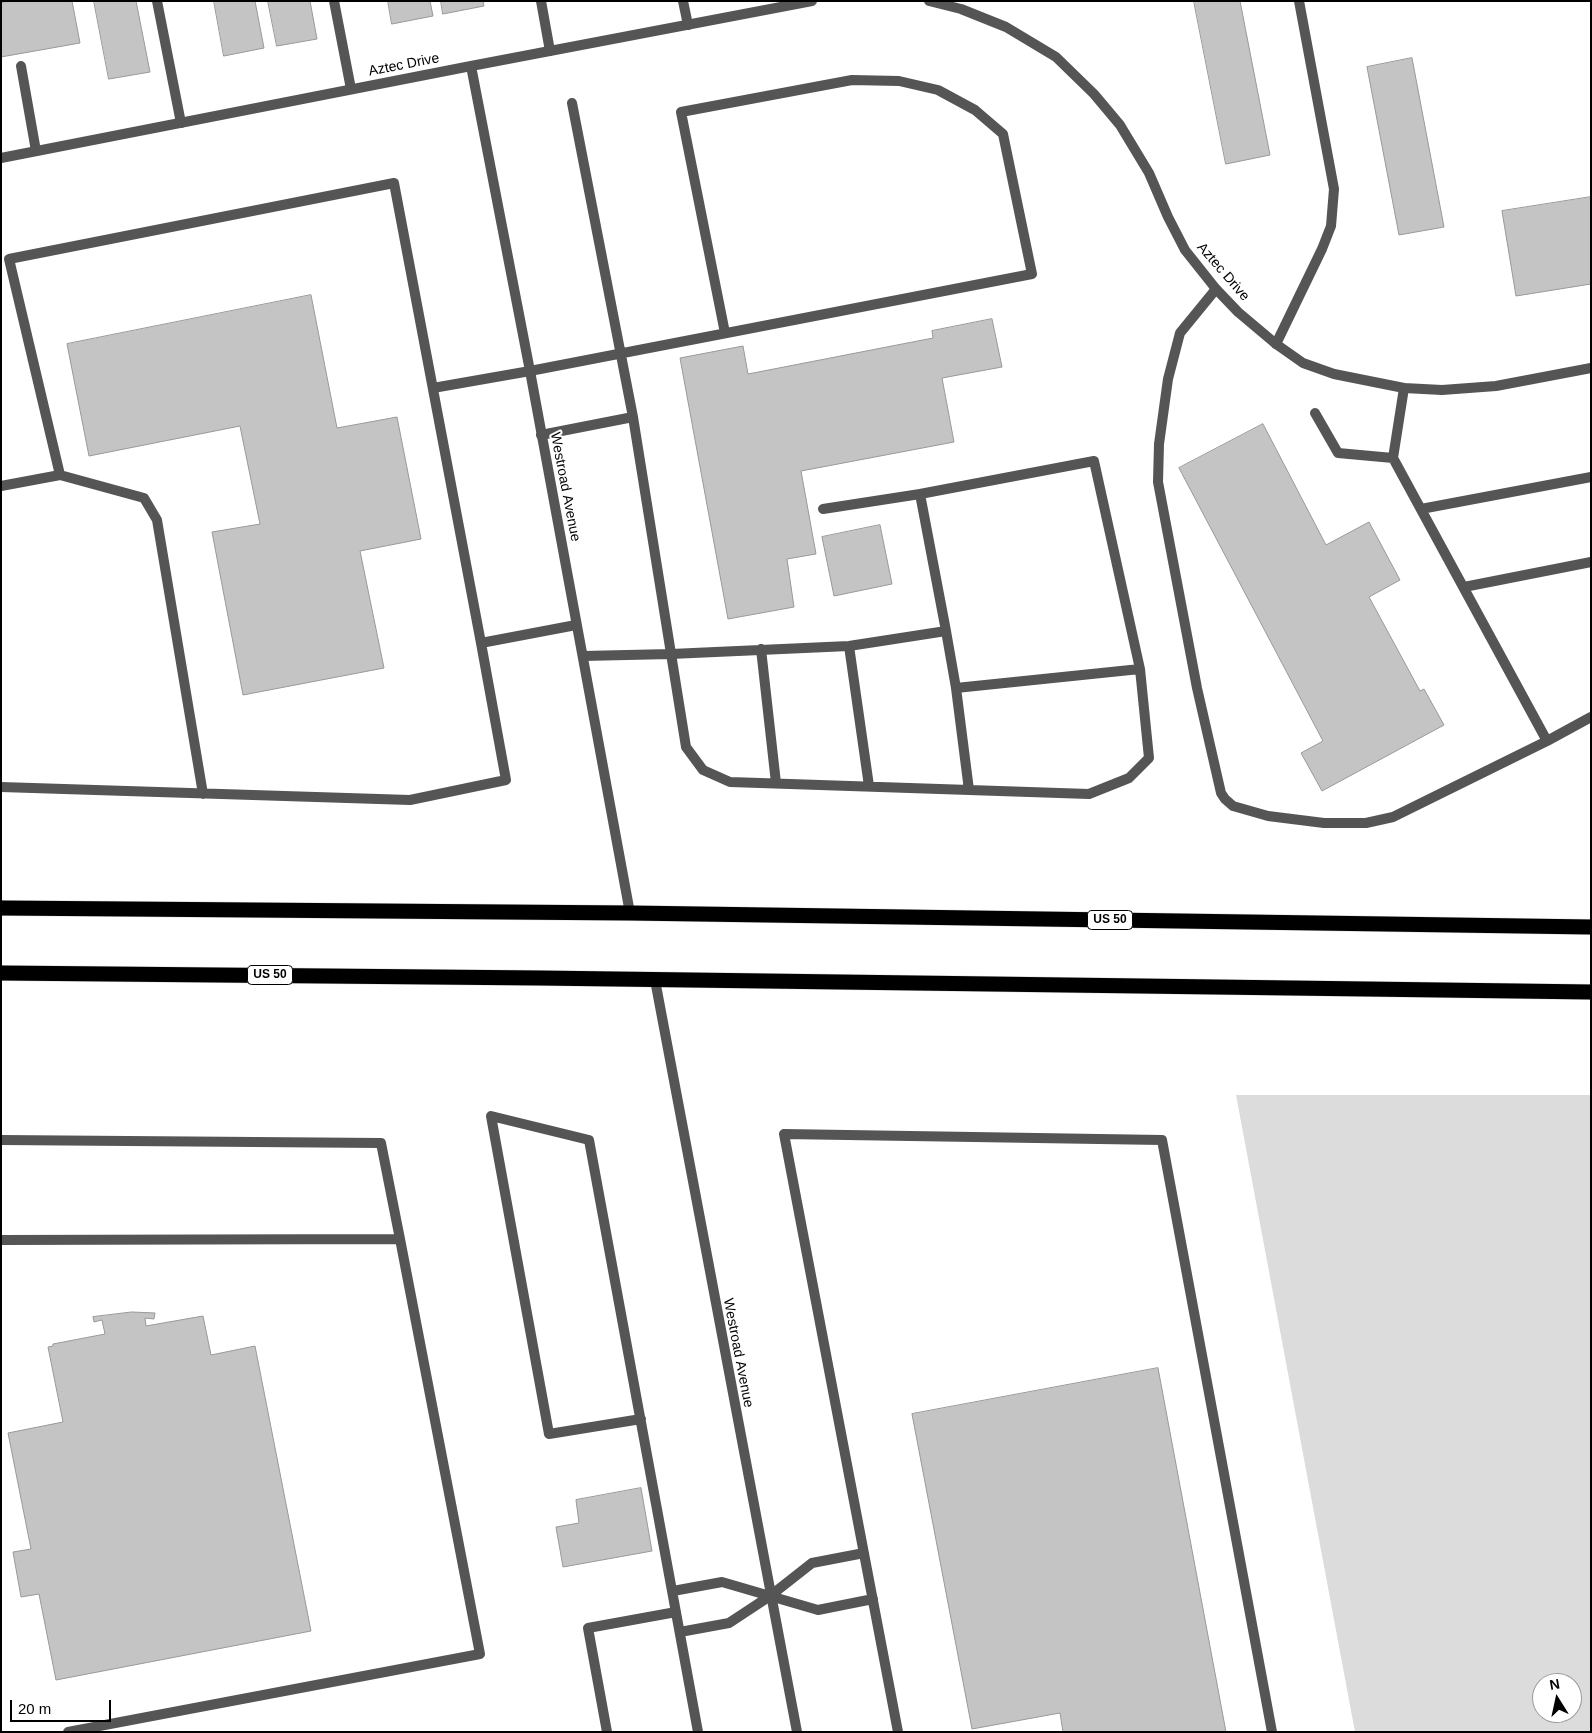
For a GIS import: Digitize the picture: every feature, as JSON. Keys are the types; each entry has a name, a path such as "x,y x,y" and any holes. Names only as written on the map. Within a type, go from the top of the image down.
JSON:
{"highway":[{"name":"US 50","path":"1,908 630,913 1591,927"},
{"name":"US 50","path":"1,973 1591,992"}],"street":[{"path":"157,1 181,123"},
{"path":"334,1 351,89"},
{"path":"540,1 550,51"},
{"path":"683,1 688,25"},
{"name":"Aztec Drive","path":"1,158 812,1"},
{"name":"Aztec Drive","path":"929,1 961,9 1006,27 1056,58 1094,94 1120,125 1149,172 1168,217 1185,250 1216,289 1238,312 1276,344 1303,363 1334,374 1404,388 1442,390 1496,386 1591,368"},
{"path":"1276,344 1322,249 1331,226 1334,189 1299,1"},
{"path":"20,66 36,151"},
{"name":"Westroad Avenue","path":"471,66 530,371 630,913"},
{"path":"433,388 530,371 1032,274 1003,134 975,110 938,90 899,81 852,80 681,112 725,333"},
{"path":"572,103 634,417 686,748 703,770 730,782 1089,794 1129,778 1149,758 1140,669 1094,461 920,494 823,509"},
{"path":"1,787 410,800 506,780 394,183 5,257 60,474"},
{"path":"1216,289 1180,333 1168,379 1159,444 1158,482 1198,688 1221,792 1225,799 1233,806 1268,816 1324,823 1366,823 1393,817 1547,741 1591,717"},
{"path":"1404,388 1393,458 1547,741"},
{"path":"1315,413 1338,453 1393,458"},
{"path":"541,435 634,417"},
{"path":"1,486 60,474 144,498 157,520 203,794"},
{"path":"1421,509 1591,477"},
{"path":"920,494 956,688 969,790"},
{"path":"1464,587 1591,562"},
{"path":"481,643 576,624"},
{"path":"583,656 849,646 946,631"},
{"path":"849,646 869,786"},
{"path":"761,649 776,783"},
{"path":"956,688 1140,669"},
{"name":"Westroad Avenue","path":"655,980 796,1732"},
{"path":"641,1419 549,1434 491,1116 589,1140 641,1419 673,1591 698,1732"},
{"path":"898,1732 784,1134 1162,1140 1272,1732"},
{"path":"1,1140 381,1143 480,1654 68,1732"},
{"path":"1,1240 400,1239"},
{"path":"680,1632 729,1623 770,1596 812,1563 864,1553"},
{"path":"673,1591 722,1582 818,1610 873,1599"},
{"path":"607,1732 588,1628 676,1612"}],"shaded area":[{"path":"1236,1095 1591,1095 1591,1732 1355,1732"}],"building":[{"path":"10,1 72,1 80,43 1,57 1,3"},
{"path":"94,1 136,1 150,72 109,79"},
{"path":"214,1 255,1 264,48 224,56"},
{"path":"268,1 310,1 317,39 277,46"},
{"path":"388,1 430,1 433,16 392,24"},
{"path":"441,1 483,1 484,6 443,14"},
{"path":"1194,1 1240,1 1270,155 1226,164"},
{"path":"1412,58 1444,227 1399,235 1367,67"},
{"path":"1591,197 1591,284 1516,296 1502,211"},
{"path":"311,295 337,428 397,417 421,539 360,551 384,668 243,695 212,532 260,524 240,426 89,456 67,344"},
{"path":"992,319 1002,367 942,378 954,442 801,471 816,554 787,559 794,607 728,619 680,358 743,346 748,374 933,338 932,331"},
{"path":"1263,424 1326,545 1369,522 1400,580 1369,597 1420,691 1424,689 1444,725 1322,791 1301,753 1323,741 1179,468"},
{"path":"880,525 892,584 834,596 822,537"},
{"path":"132,1312 155,1313 154,1319 145,1318 146,1326 203,1316 211,1355 255,1346 311,1631 56,1680 39,1594 21,1597 13,1552 31,1549 8,1433 63,1422 48,1347 53,1346 53,1344 105,1334 102,1320 94,1322 93,1317"},
{"path":"1158,1368 1226,1732 1063,1732 1060,1713 972,1729 912,1414"},
{"path":"641,1488 652,1551 563,1567 556,1527 579,1523 576,1500"}]}
